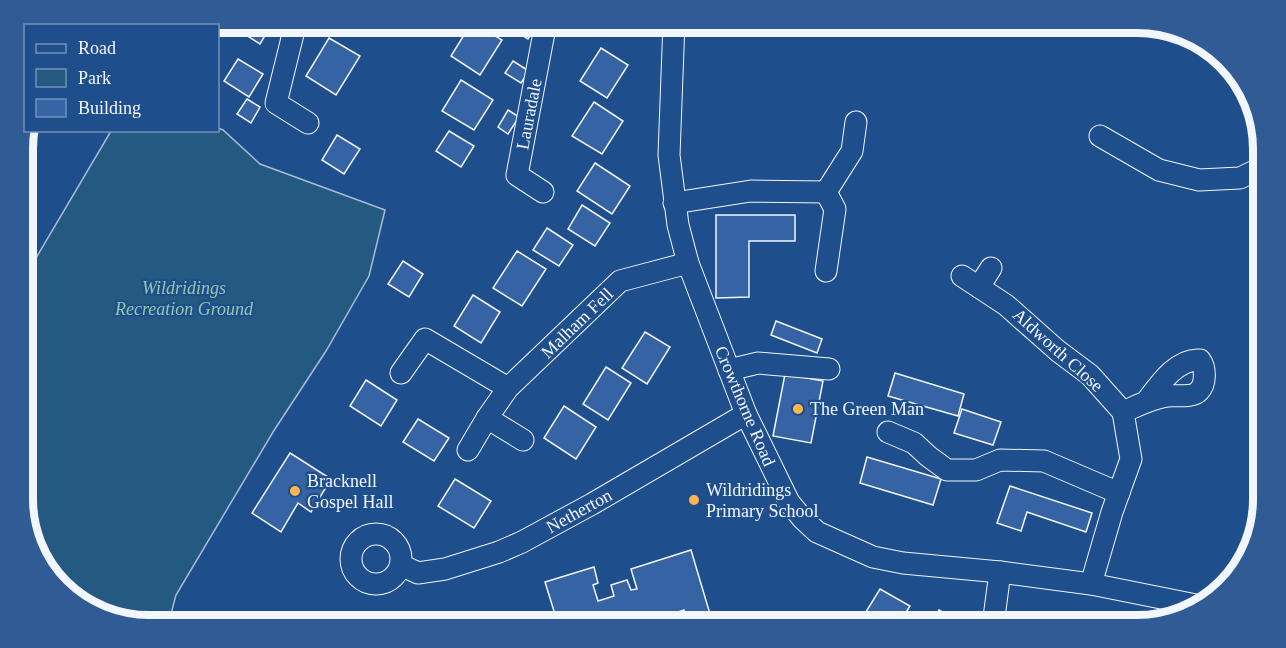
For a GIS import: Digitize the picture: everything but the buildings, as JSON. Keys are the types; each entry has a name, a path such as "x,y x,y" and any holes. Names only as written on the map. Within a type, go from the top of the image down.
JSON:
{"street":[{"path":"293,33 276,103 308,123"},
{"name":"Lauradale","path":"543,192 517,175 544,33"},
{"name":"Crowthorne Road","path":"674,33 669,155 674,203 688,263 746,414 789,502 802,518 817,532 873,557 903,563 1000,572 1091,584 1187,603"},
{"path":"826,192 852,151 856,122"},
{"path":"1100,136 1159,170 1199,180 1240,178 1253,172"},
{"path":"674,203 751,191 826,192"},
{"path":"826,192 835,209 826,271"},
{"name":"Malham Fell","path":"468,450 508,388 620,281 688,263"},
{"name":"Aldworth Close","path":"991,268 970,281 1006,305 1058,351 1090,375 1122,412"},
{"path":"401,373 425,339 508,388"},
{"path":"729,370 758,363 829,369"},
{"path":"1091,584 1131,459 1122,412 1146,402"},
{"name":"Netherton","path":"400,565 418,573 445,569 499,552 522,542 746,414"},
{"path":"487,418 523,440"},
{"path":"888,432 914,442 947,470 976,470 1000,460 1044,461 1119,493"},
{"path":"994,615 1000,572"}],"green space":[{"name":"Wildridings Recreation Ground","path":"219,128 260,164 385,210 369,276 326,351 273,432 176,595 171,615 127,613 98,603 67,581 49,557 42,543 37,529 33,499 33,263 110,132 219,132"}],"place":[{"name":"The Green Man","path":"798,409"},
{"name":"Bracknell Gospel Hall","path":"295,491"},
{"name":"Wildridings Primary School","path":"694,500"}]}
